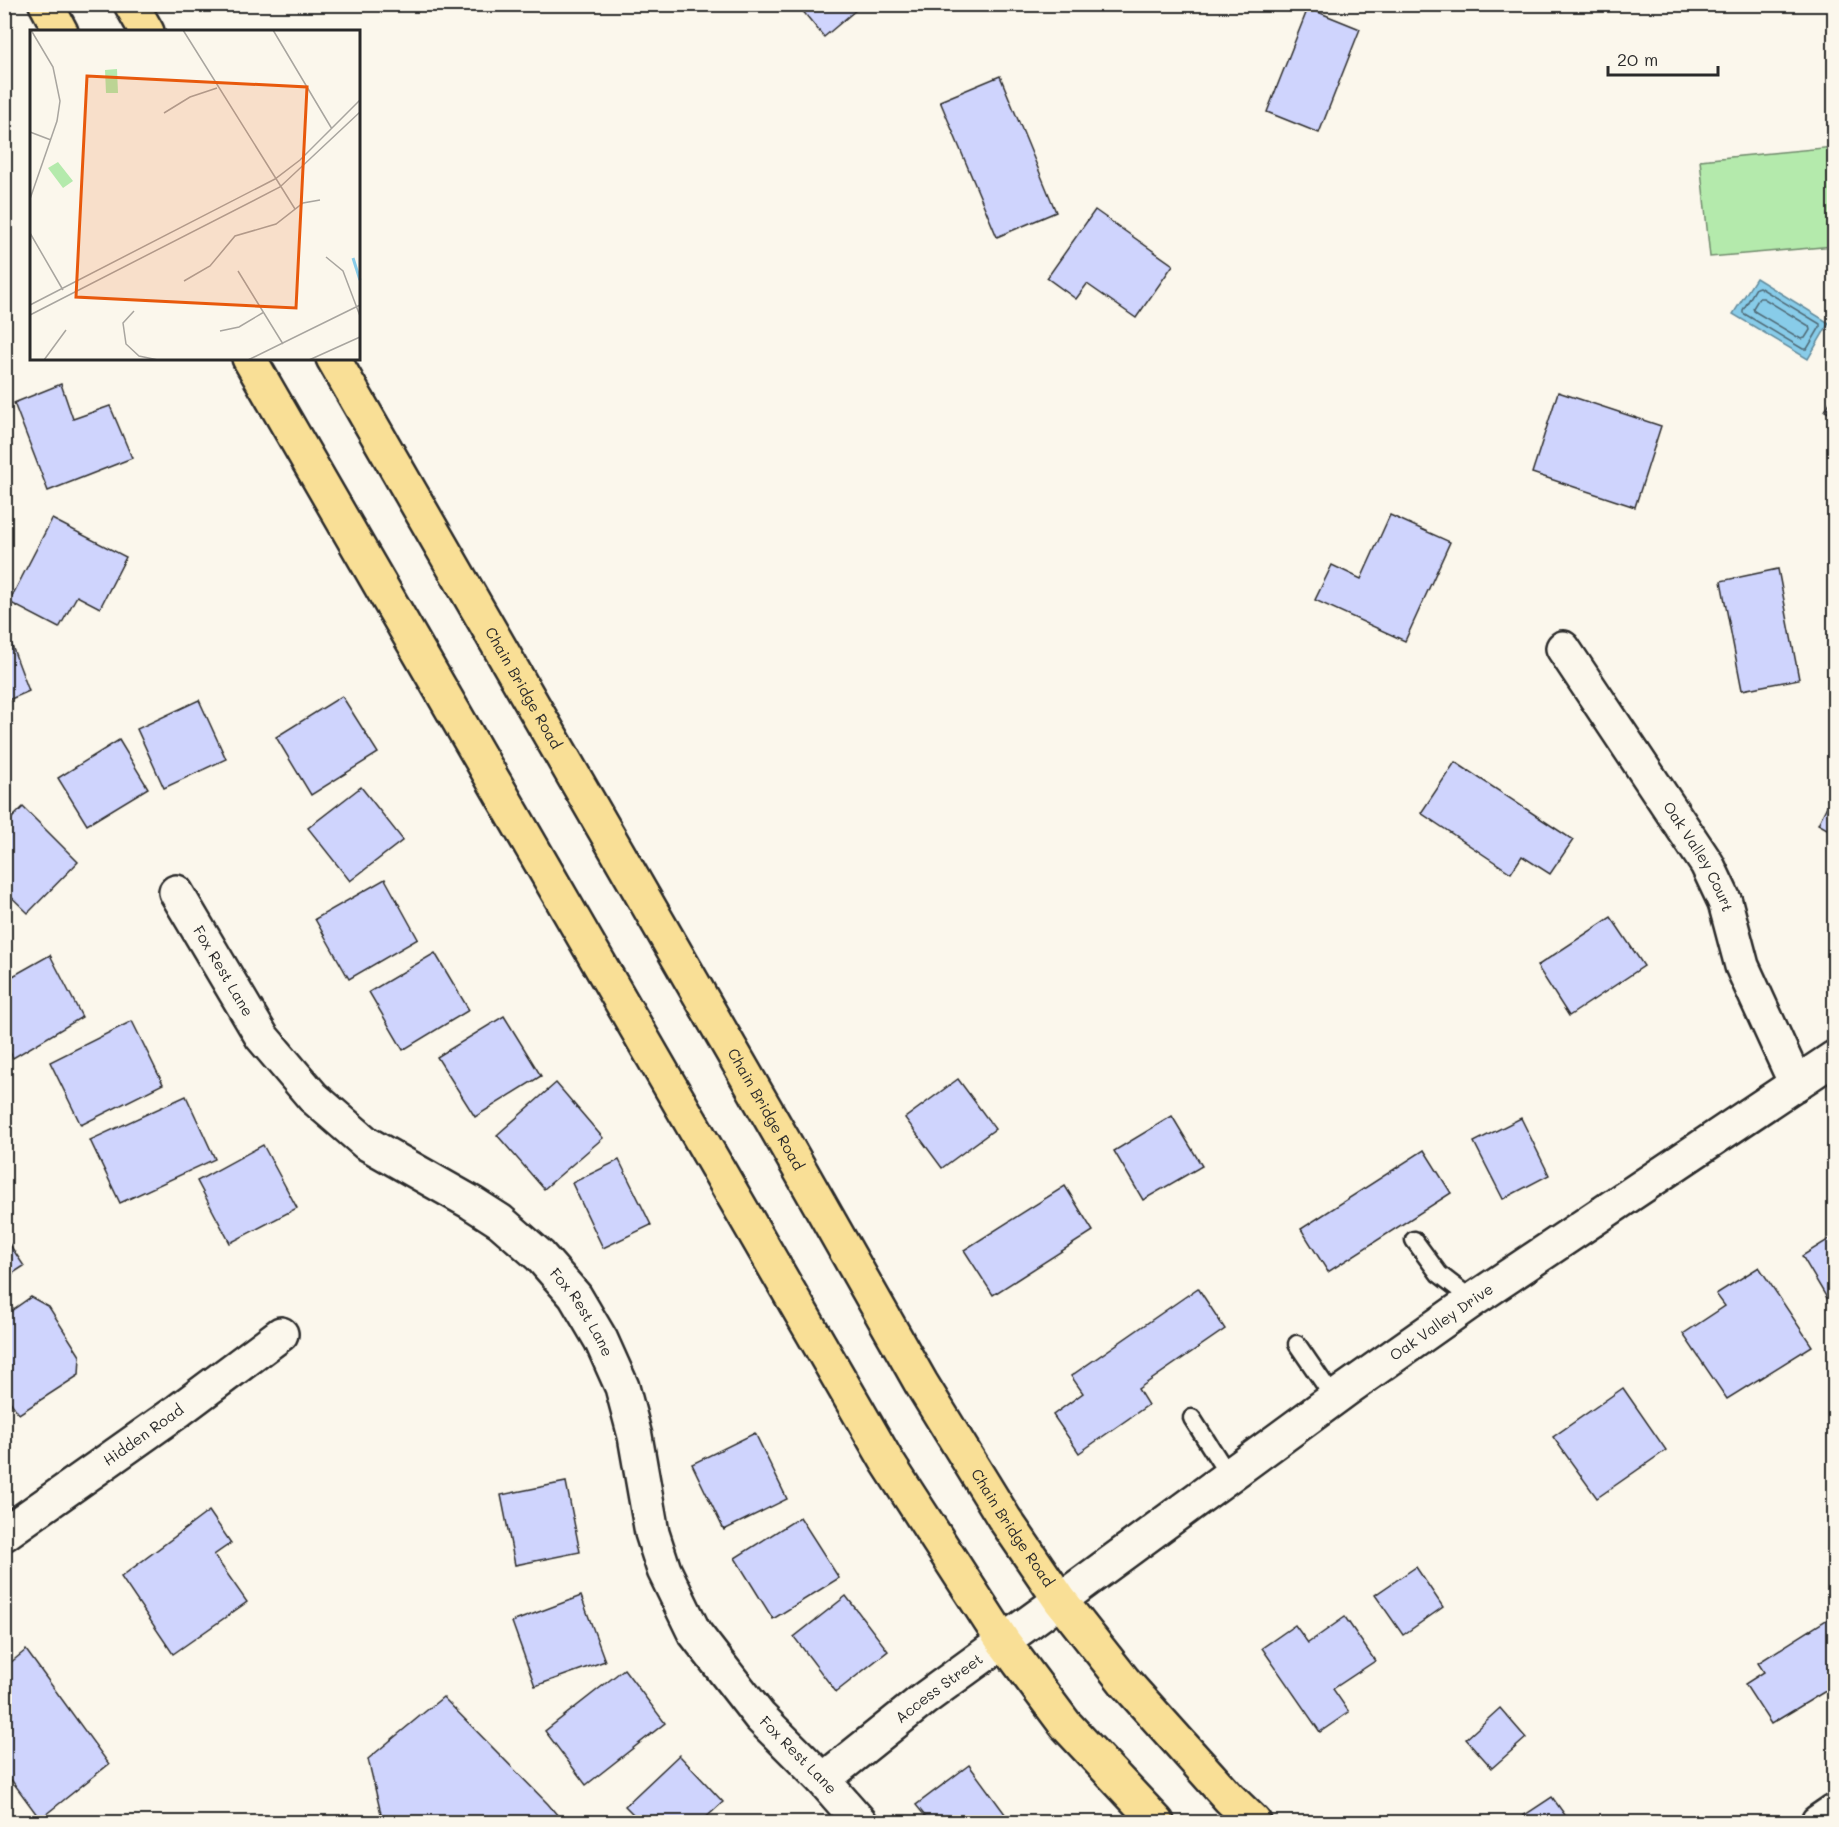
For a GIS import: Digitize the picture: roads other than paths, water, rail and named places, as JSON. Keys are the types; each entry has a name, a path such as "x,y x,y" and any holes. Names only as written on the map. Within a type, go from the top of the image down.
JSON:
{"main road":[{"path":"46,4 60,30"},
{"path":"131,4 146,30"},
{"path":"250,360 888,1463 1003,1641 1065,1724 1157,1822"},
{"name":"Chain Bridge Road","path":"334,360 921,1383 1004,1518 1060,1600 1124,1681 1229,1798 1254,1822"}],"street":[{"name":"Oak Valley Court","path":"1563,648 1707,864 1725,902 1742,966 1796,1084"},
{"name":"Fox Rest Lane","path":"176,892 262,1037 313,1097 366,1143 500,1221 540,1256 575,1296 602,1340 622,1387 635,1436 652,1533 664,1570 694,1632 760,1717 823,1780 860,1822"},
{"name":"Oak Valley Drive","path":"1060,1600 1334,1398 1473,1300 1834,1058"},
{"name":"Hidden Road","path":"4,1534 178,1411 281,1334"},
{"name":"Access Street","path":"823,1780 924,1699 1060,1600"},
{"path":"1818,1822 1834,1811"}],"lane":[{"path":"1414,1240 1439,1274 1473,1300"},
{"path":"1297,1344 1334,1398"},
{"path":"1192,1418 1229,1476"}],"water":[{"path":"1756,278 1829,323 1808,359 1733,314"}]}
